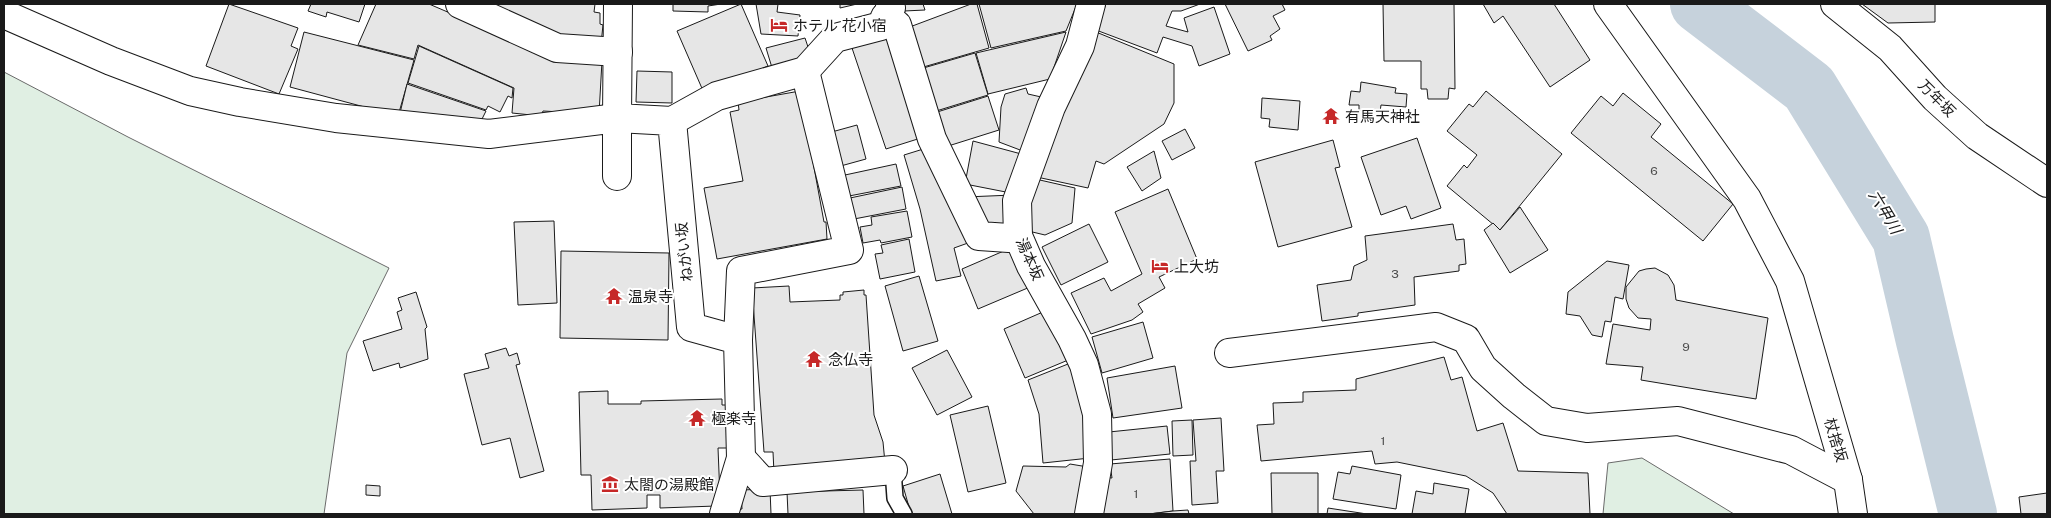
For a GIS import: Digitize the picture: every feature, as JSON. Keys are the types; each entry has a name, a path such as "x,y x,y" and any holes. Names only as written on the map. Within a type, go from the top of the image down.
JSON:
{"street":[{"path":"460,4 557,48 618,52"},
{"path":"616,176 618,4"},
{"name":"湯本坂","path":"1088,514 1098,463 1097,414 1084,365 1072,339 1031,266 1018,236 1017,201 1051,108 1080,46 1092,4"},
{"name":"杖捨坂","path":"1608,4 1747,199 1790,281 1848,480 1853,514"},
{"name":"万年坂","path":"1835,4 1890,48 1935,98 1977,136 2047,183"},
{"path":"888,10 897,25 932,139 979,236 1010,238 1018,236"},
{"path":"4,14 111,61 190,91 336,118 489,134 617,118 672,122 717,96 805,71 835,38 881,26 888,10"},
{"path":"724,514 741,458 738,340 741,271 849,250 805,71"},
{"name":"ねがい坂","path":"672,122 692,327 738,340"},
{"path":"1229,353 1436,327 1466,339 1484,368 1514,396 1546,421 1587,428 1678,421 1791,450 1848,480"},
{"path":"741,458 762,482 893,470"}],"lane":[{"path":"893,470 895,498 904,514"}],"green space":[{"path":"4,72 128,137 389,268 347,353 324,514 4,514"},
{"path":"1642,458 1734,514 1603,514 1608,463"}],"building":[{"path":"229,4 298,28 291,46 298,49 279,94 206,66"},
{"path":"311,4 365,4 359,22 327,12 326,17 308,11"},
{"path":"376,4 429,4 550,56 602,61 599,114 543,111 541,116 512,113 514,88 418,45 414,59 358,45"},
{"path":"487,4 595,4 594,12 600,13 600,24 603,25 601,44 553,38"},
{"path":"673,4 721,4 708,6 708,12 673,11"},
{"path":"741,4 768,66 704,93 677,31"},
{"name":"ホテル 花小宿","path":"756,4 778,4 777,12 800,15 798,36 761,34"},
{"path":"840,4 857,4 840,8"},
{"path":"903,4 923,4 925,10 904,11"},
{"path":"971,4 977,4 989,48 920,68 907,28"},
{"path":"979,4 1077,4 1066,31 991,48"},
{"path":"1106,4 1200,4 1181,11 1172,11 1166,26 1188,32 1184,18 1214,7 1230,54 1199,66 1192,46 1163,37 1157,53 1096,30"},
{"path":"1225,4 1282,4 1285,10 1273,16 1280,29 1270,36 1272,40 1248,51"},
{"path":"1383,4 1454,4 1455,89 1449,88 1448,99 1428,99 1427,89 1421,89 1421,61 1384,61"},
{"path":"1483,4 1554,4 1590,60 1550,87 1503,16 1494,23"},
{"path":"1862,4 1935,4 1935,22 1888,23"},
{"path":"304,32 414,60 398,116 290,87"},
{"path":"1066,32 1050,79 988,94 976,53"},
{"path":"1096,32 1174,64 1174,103 1164,124 1104,164 1096,161 1088,188 1032,176"},
{"path":"891,36 924,137 886,149 852,48"},
{"path":"805,38 812,59 773,71 766,48"},
{"path":"419,46 513,88 512,98 508,96 500,112 488,106 486,110 408,83"},
{"path":"975,53 988,95 933,112 920,69"},
{"path":"637,71 672,72 672,103 636,102"},
{"path":"1361,82 1396,88 1395,93 1407,94 1406,107 1381,105 1380,112 1359,111 1359,105 1349,105 1351,91 1360,92"},
{"path":"407,84 486,111 480,123 400,113"},
{"path":"1026,88 1028,94 1050,99 1028,153 999,142 1001,107 1005,94"},
{"path":"800,91 824,222 826,222 827,239 717,259 704,188 743,181 730,112 739,110 738,102"},
{"path":"1486,91 1562,154 1500,230 1447,186 1464,165 1467,168 1477,155 1447,131 1469,104 1473,107"},
{"path":"1623,93 1661,124 1651,137 1733,204 1703,241 1571,133 1601,96 1613,106"},
{"path":"988,96 999,130 945,147 934,113"},
{"path":"1262,98 1300,101 1298,130 1269,127 1270,119 1261,118"},
{"path":"857,125 866,159 837,167 828,133"},
{"path":"1185,129 1195,148 1172,160 1162,141"},
{"path":"1417,138 1441,208 1411,219 1406,206 1381,215 1361,157"},
{"path":"1333,140 1340,167 1335,168 1352,227 1278,247 1255,162"},
{"path":"973,141 1025,155 1016,194 965,184"},
{"path":"933,146 968,243 954,248 961,276 936,281 920,209 904,155"},
{"path":"1154,151 1161,178 1142,191 1127,167"},
{"path":"896,164 901,186 849,196 845,175"},
{"path":"1031,178 1075,188 1072,223 1045,235 1024,230"},
{"path":"902,187 906,209 854,219 850,198"},
{"name":"上大坊","path":"1168,189 1197,259 1159,277 1165,288 1138,304 1143,312 1132,320 1091,334 1071,293 1104,278 1111,291 1142,274 1115,212"},
{"path":"1013,195 1013,232 980,231 965,197"},
{"path":"1520,207 1548,250 1510,273 1484,230 1493,223 1500,230"},
{"path":"907,211 912,237 881,243 880,240 863,243 860,227 872,225 871,217"},
{"path":"554,221 557,303 518,305 514,222"},
{"path":"1089,224 1108,262 1061,285 1042,247"},
{"path":"1453,224 1456,240 1464,239 1466,264 1459,265 1459,271 1414,277 1415,305 1358,313 1358,316 1322,321 1317,285 1351,280 1354,266 1367,260 1365,236"},
{"path":"909,239 915,272 880,279 875,254 883,253 881,245"},
{"path":"1013,247 1030,287 978,309 962,269"},
{"name":"温泉寺","path":"561,251 669,253 668,340 560,338"},
{"path":"1607,261 1629,265 1623,299 1615,297 1611,322 1605,321 1602,337 1592,335 1580,316 1566,314 1568,292"},
{"path":"1655,268 1668,275 1674,285 1676,300 1768,318 1756,399 1641,380 1643,367 1606,364 1613,324 1650,330 1651,319 1638,318 1629,308 1626,299 1626,287 1639,271"},
{"path":"919,276 938,341 903,351 885,286"},
{"name":"念仏寺","path":"789,286 790,302 840,300 840,295 843,295 843,292 864,290 864,295 866,295 874,415 883,442 885,463 774,473 773,452 764,452 752,288"},
{"path":"416,292 427,327 425,329 428,359 400,368 399,363 373,371 363,341 402,329 397,312 402,310 398,298"},
{"path":"1052,308 1073,358 1025,378 1004,329"},
{"path":"1143,322 1153,358 1102,373 1092,337"},
{"path":"506,348 509,356 517,353 520,364 516,365 544,471 520,478 510,438 482,445 464,374 489,368 485,354"},
{"path":"947,350 972,397 937,415 912,368"},
{"path":"1444,357 1451,380 1462,377 1477,431 1503,423 1518,471 1588,473 1590,514 1507,514 1493,493 1466,476 1397,462 1375,464 1372,451 1261,461 1257,425 1274,424 1273,403 1303,402 1303,392 1356,390 1356,379"},
{"path":"1073,362 1085,398 1090,458 1043,463 1039,414 1028,380"},
{"path":"1175,366 1182,408 1113,418 1107,378"},
{"path":"608,391 608,404 641,404 641,401 722,399 722,405 729,405 730,448 718,448 720,497 716,506 660,508 660,495 647,495 647,508 592,510 591,475 581,475 579,392"},
{"path":"988,406 1006,483 968,492 950,415"},
{"path":"1221,418 1224,471 1216,471 1218,503 1192,505 1190,461 1196,461 1193,420"},
{"path":"1192,420 1193,455 1173,456 1172,421"},
{"path":"1167,426 1170,454 1111,460 1109,432"},
{"path":"1170,459 1173,511 1149,514 1099,514 1102,477 1112,478 1110,464"},
{"path":"1070,464 1088,467 1081,514 1034,514 1016,491 1023,466 1066,467"},
{"path":"1352,466 1401,475 1396,509 1333,499 1338,472 1350,474"},
{"path":"1271,473 1318,473 1318,514 1272,514"},
{"path":"940,474 952,514 911,514 903,486"},
{"path":"1434,483 1469,489 1465,514 1412,514 1416,491 1433,494"},
{"path":"366,485 380,486 380,496 366,495"},
{"path":"770,489 771,514 738,514 738,509 742,509 741,490"},
{"path":"863,490 864,514 788,514 787,492"},
{"path":"2047,493 2047,514 2021,514 2019,497"},
{"path":"1328,508 1367,514 1327,514"},
{"path":"1188,510 1189,514 1149,514 1173,511"}],"waterway":[{"name":"六甲川","path":"1699,4 1809,88 1901,238 1968,514"}],"place":[{"name":"ホテル 花小宿","path":"779,25"},
{"name":"有馬天神社","path":"1331,116"},
{"name":"上大坊","path":"1160,266"},
{"name":"温泉寺","path":"614,296"},
{"name":"念仏寺","path":"814,359"},
{"name":"極楽寺","path":"697,418"},
{"name":"太閤の湯殿館","path":"610,484"}]}
